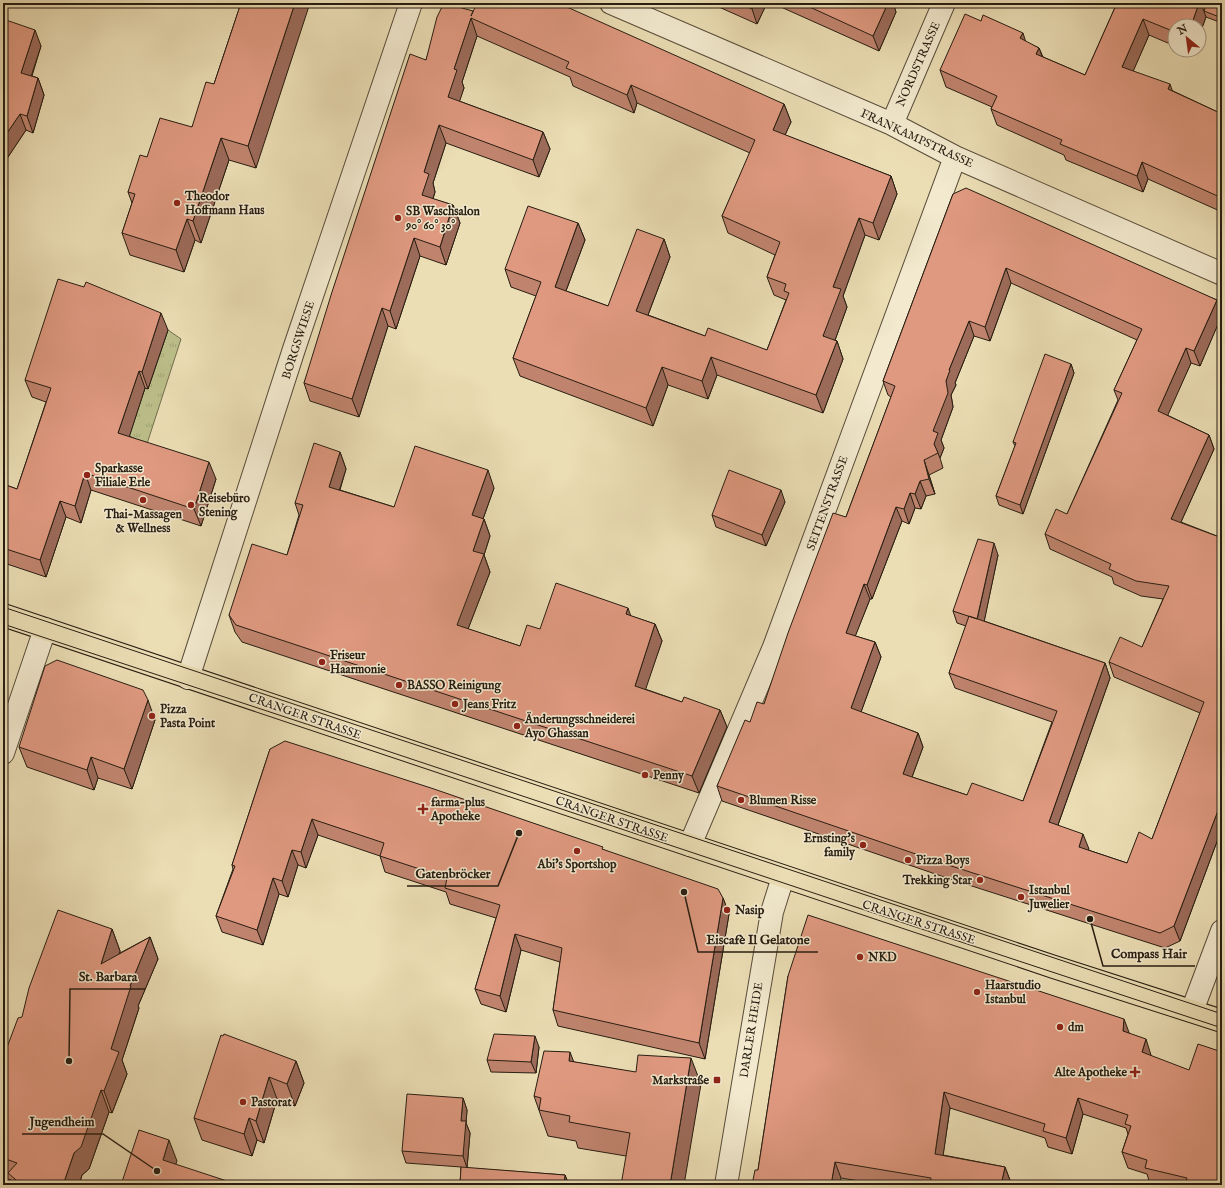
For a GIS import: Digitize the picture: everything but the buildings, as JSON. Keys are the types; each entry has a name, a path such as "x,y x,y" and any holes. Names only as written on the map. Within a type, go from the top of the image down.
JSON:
{"main road":[{"name":"CRANGER STRASSE","path":"3,615 783,877 1222,1021"}],"street":[{"name":"BORGSWIESE","path":"188,678 294,349 411,3"},
{"name":"FRANKAMPSTRASSE","path":"611,3 892,124 955,157 1222,274"},
{"name":"NORDSTRASSE","path":"892,124 944,3"},
{"name":"SEITENSTRASSE","path":"690,845 774,647 955,157"},
{"path":"3,753 45,629"},
{"name":"DARLER HEIDE","path":"726,1185 772,912 783,877"},
{"path":"1192,1011 1222,932"}],"green space":[{"path":"168,330 181,339 143,456 125,449 145,388 147,389"}],"tram line":[{"path":"3,607 1222,1014"},
{"path":"3,624 1222,1028"}],"place":[{"name":"Theodor Hoffmann Haus","path":"177,203"},
{"name":"SB Waschsalon 90° 60° 30°","path":"398,218"},
{"name":"Sparkasse Filiale Erle","path":"87,475"},
{"name":"Thai-Massagen & Wellness","path":"143,500"},
{"name":"Reisebüro Stening","path":"191,505"},
{"name":"Friseur Haarmonie","path":"322,662"},
{"name":"BASSO Reinigung","path":"399,685"},
{"name":"Jeans Fritz","path":"455,704"},
{"name":"Pizza Pasta Point","path":"152,716"},
{"name":"Änderungsschneiderei Ayo Ghassan","path":"517,726"},
{"name":"Penny","path":"645,775"},
{"name":"Blumen Risse","path":"741,800"},
{"name":"farma-plus Apotheke","path":"423,809"},
{"name":"Gatenbröcker","path":"519,833"},
{"name":"Ernsting's family","path":"863,845"},
{"name":"Abi's Sportshop","path":"577,851"},
{"name":"Pizza Boys","path":"908,860"},
{"name":"Trekking Star","path":"980,880"},
{"name":"Eiscafè Il Gelatone","path":"684,892"},
{"name":"Istanbul Juwelier","path":"1021,897"},
{"name":"Nasip","path":"727,910"},
{"name":"Compass Hair","path":"1090,919"},
{"name":"NKD","path":"860,957"},
{"name":"Haarstudio Istanbul","path":"977,992"},
{"name":"dm","path":"1060,1027"},
{"name":"St. Barbara","path":"69,1061"},
{"name":"Alte Apotheke","path":"1135,1072"},
{"name":"Markstraße","path":"717,1080"},
{"name":"Pastorat","path":"243,1102"},
{"name":"Jugendheim","path":"157,1171"}]}
